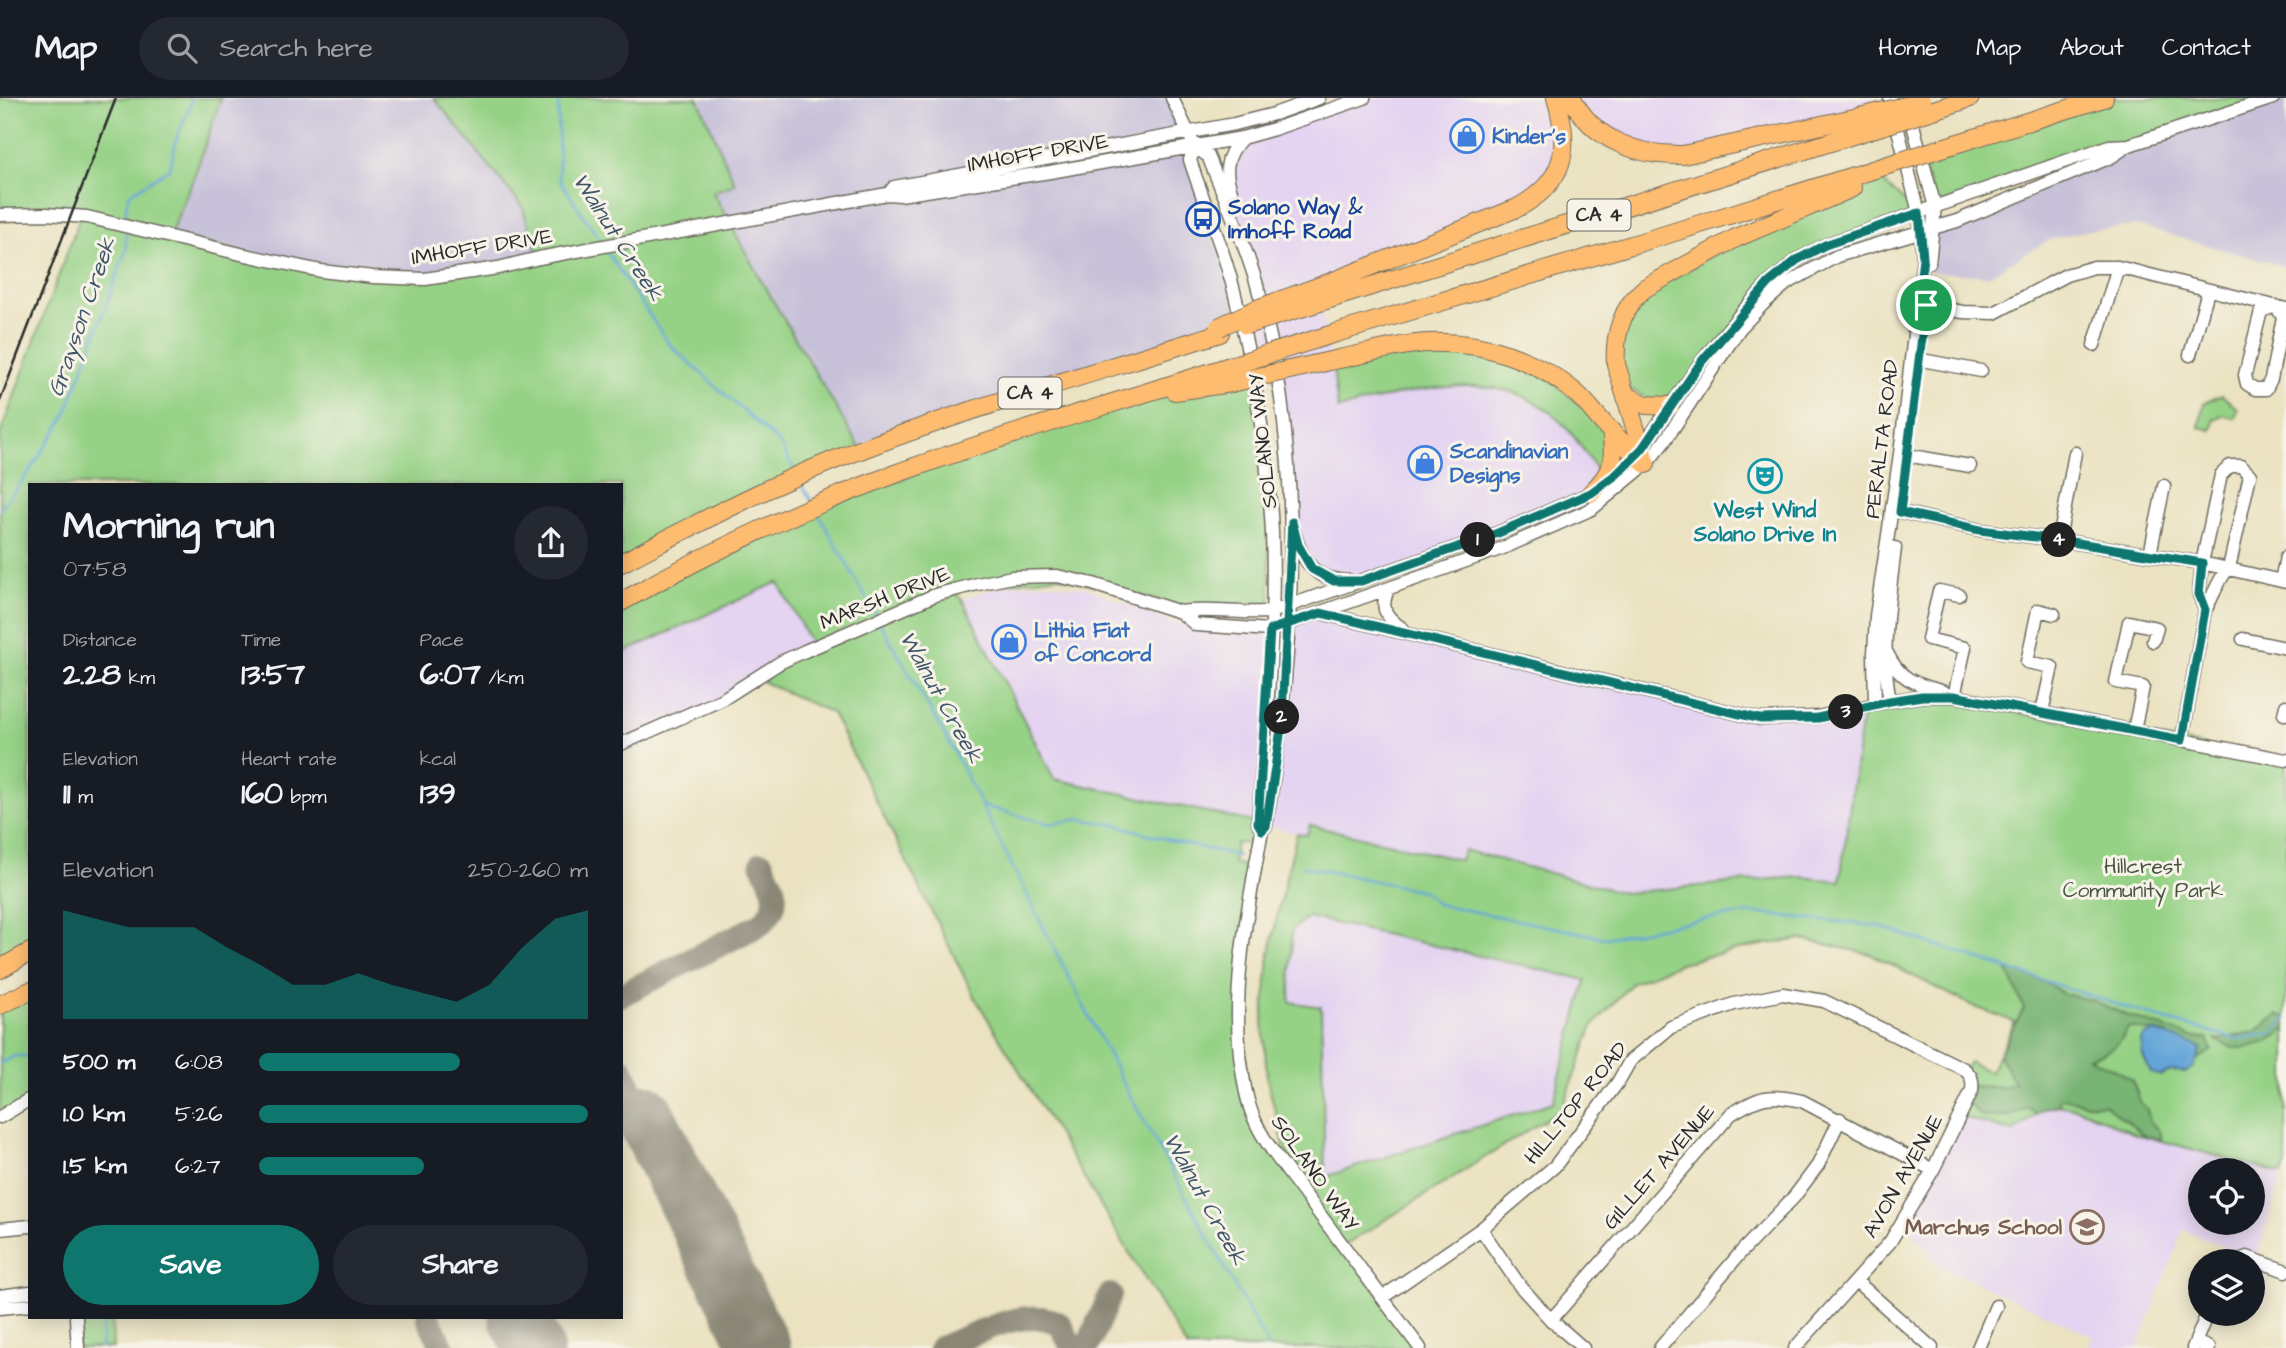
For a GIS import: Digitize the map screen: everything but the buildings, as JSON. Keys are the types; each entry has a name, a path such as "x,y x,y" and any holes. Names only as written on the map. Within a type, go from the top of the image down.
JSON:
{"highway":[{"path":"1328,291 1535,199 1550,185 1562,158 1564,133 1556,98"},
{"path":"1572,98 1588,121 1611,140 1635,151 1659,156 1683,155 1868,123 1937,102 1970,98"},
{"name":"CA 4","path":"623,601 738,541 815,506 978,445 1144,394 1201,389 1229,375 1336,333 1869,177 1938,149 2104,98"},
{"name":"CA 4","path":"623,562 722,511 827,463 880,443 968,412 1181,346 1328,291 1868,123"},
{"path":"1641,456 1627,396 1616,364 1616,337 1634,298 1644,289 1736,238 1869,177"},
{"path":"1229,375 1429,343 1487,348 1550,373 1579,396 1611,431 1641,456"},
{"path":"1627,396 1646,405 1670,406"},
{"path":"1591,493 1603,481 1611,466 1614,449 1611,431"},
{"path":"0,969 28,953"},
{"path":"0,1005 28,992"}],"street":[{"name":"SOLANO WAY","path":"1172,98 1195,147 1209,156 1257,284 1278,383 1288,454 1292,522 1289,607 1277,761 1240,955 1237,990 1237,1025 1248,1100 1255,1122 1270,1147 1420,1348"},
{"name":"IMHOFF DRIVE","path":"887,194 894,187 1274,114 1318,98"},
{"name":"IMHOFF DRIVE","path":"0,215 87,217 290,264 373,277 425,279 498,268 539,258 887,194 900,195 1050,172 1242,138 1364,98"},
{"name":"PERALTA ROAD","path":"1890,98 1919,213 1927,229"},
{"name":"PERALTA ROAD","path":"1890,701 1885,650 1896,511 1922,304 1927,229 1935,207 1908,98"},
{"path":"1641,456 1664,442 1740,328 1763,303 1786,284 1838,256 1957,221 2098,163 2129,145 2273,98"},
{"path":"1242,138 1232,148 1226,162 1226,176 1248,242 1245,254"},
{"path":"1270,630 1503,548 1592,509 1641,456 1670,406 1743,311 1769,283 1797,260 1825,245 2109,146 2129,145"},
{"name":"SOLANO WAY","path":"1195,147 1189,160 1231,277 1259,408 1272,532 1271,612 1258,823 1262,830"},
{"path":"1922,304 1963,312 1994,313 2066,275 2094,267 2118,267 2281,308"},
{"path":"2094,345 2118,267"},
{"path":"2190,355 2208,291"},
{"path":"2281,308 2283,317 2271,379 2266,389 2255,389 2247,384 2245,375 2261,311 2281,308"},
{"path":"1915,359 1981,371"},
{"path":"2059,540 2075,453"},
{"path":"1903,455 1970,466"},
{"name":"MARSH DRIVE","path":"1180,612 1199,610 1242,614 1271,612 1289,607 1498,533 1591,493 1641,456"},
{"path":"2182,740 2205,610 2213,598 2220,577 2229,568 2250,475 2241,466 2230,466 2221,475 2202,563 2199,594 2205,610"},
{"path":"2150,554 2164,486"},
{"path":"1896,511 1980,530 2150,554 2284,581 2286,557"},
{"name":"PERALTA ROAD","path":"1875,704 1876,616 1896,511"},
{"path":"1292,522 1298,545 1312,569 1334,581 1361,581"},
{"name":"MARSH DRIVE","path":"623,743 723,699 781,662 934,595 1012,577 1057,576 1093,584 1180,612 1196,625 1270,630"},
{"path":"1388,590 1383,604 1385,615 1409,634"},
{"path":"1954,696 1965,648 1928,639 1939,591 1959,595"},
{"path":"2042,712 2052,667 2027,662 2038,610 2054,614"},
{"path":"1321,613 1760,719 1832,716 1890,701 1922,696 1954,696"},
{"path":"2134,730 2143,687 2116,682 2129,622 2157,628 2153,641"},
{"path":"2243,639 2286,648"},
{"path":"1885,650 1894,668 1902,676 1916,684 1954,696 2286,760"},
{"path":"2286,706 2286,714"},
{"name":"HILLTOP ROAD","path":"1383,1297 1481,1229 1555,1167 1618,1082 1630,1061 1671,1027 1734,1004 1783,994 1824,1001 1964,1069 1972,1077"},
{"name":"AVON AVENUE","path":"1795,1348 1890,1242 1933,1170 1972,1091 1972,1077"},
{"name":"GILLET AVENUE","path":"1551,1320 1731,1114 1755,1099 1780,1096 1802,1101 1933,1170"},
{"path":"0,1117 28,1101"},
{"path":"1660,1348 1742,1251 1794,1196 1818,1165 1840,1119"},
{"path":"0,1229 28,1226"},
{"path":"1481,1229 1520,1286 1551,1320 1583,1348"},
{"path":"2265,1263 2286,1271"},
{"path":"1856,1282 1931,1348"},
{"path":"0,1296 28,1292"},
{"path":"0,1308 28,1305"},
{"path":"1978,1348 1996,1306"},
{"path":"76,1319 78,1348"},
{"path":"2202,1326 2195,1345 2209,1348"}],"shaded area":[{"path":"221,98 434,98 522,206 539,258 498,268 373,277 170,235 194,177"},
{"path":"698,98 1172,98 1187,132 888,194 1195,147 1190,161 1242,326 861,450 759,277 713,191 735,183"},
{"path":"1364,98 1556,98 1563,120 1550,185 1318,287 1338,409 1437,386 1494,387 1543,407 1570,431 1603,481 1591,493 1361,581 1334,581 1298,545 1288,454 1248,241 1226,176 1232,148"},
{"path":"1572,98 1873,98 1868,115 1683,155 1635,151"},
{"path":"2273,98 2286,98 2286,267 2138,226 2090,230 2049,240 1988,276 1928,271 1933,228 2111,157"},
{"path":"778,582 813,648 783,673 623,742 623,653"},
{"path":"1050,583 1087,588 1170,622 1270,630 1258,823 1054,779 962,599 1017,584"},
{"path":"1321,613 1760,719 1863,708 1852,811 1840,881 1801,877 1624,893 1465,850 1461,860 1310,825 1307,835 1266,826 1287,624"},
{"path":"1308,916 1587,980 1553,1102 1324,1178 1290,1002 1292,930"},
{"name":"Marchus School","path":"2058,1105 2080,1109 2133,1133 2224,1158 2188,1158 2188,1232 2183,1230 2138,1348 2088,1348 2093,1336 1939,1265 1903,1220 1959,1116 2013,1132 2044,1108"},
{"name":"Marchus School","path":"2265,1169 2282,1174 2265,1230"},
{"name":"Marchus School","path":"2196,1235 2263,1235 2259,1249 2231,1249"}],"green space":[{"path":"0,98 221,98 194,177 170,235 321,271 425,279 539,257 522,206 434,98 698,98 735,184 713,192 759,277 861,450 623,562 623,483 28,483 28,953 0,970 0,435 80,217 0,215"},
{"path":"2100,98 2273,98 1935,207 1922,158"},
{"path":"1869,171 1919,213 1797,260 1670,406 1660,406 1622,384 1616,364 1634,298"},
{"path":"1428,343 1530,363 1611,431 1603,481 1570,432 1546,409 1519,395 1490,387 1430,389 1338,409 1332,361"},
{"name":"Hillcrest Community Park","path":"1255,377 1265,456 1271,612 1199,610 1057,576 952,591 962,599 1054,779 1258,823 1259,845 1236,843 1233,863 1255,868 1240,955 1248,1100 1292,1177 1267,1079 1263,1020 1269,958 1297,833 1307,835 1310,825 1460,860 1464,850 1624,893 1801,877 1840,881 1863,708 1922,696 2286,760 2286,1165 2282,1174 2265,1169 2265,1158 2224,1158 2133,1133 2080,1109 2058,1105 2044,1108 2013,1132 1959,1116 1972,1091 1964,1069 1969,1062 1990,1072 2015,1022 1975,1007 1870,954 1801,939 1749,947 1680,963 1632,983 1593,1026 1562,1109 1344,1246 1420,1348 1187,1348 974,996 832,713 763,682 781,662 813,648 778,582 623,653 623,604 778,522 1144,394","holes":["1308,917 1586,980 1553,1102 1325,1177 1321,1007 1290,1002 1292,930"]},
{"path":"2222,395 2238,409 2235,418 2220,415 2219,418 2214,418 2212,430 2199,427 2204,403"},
{"path":"2007,969 2041,980 2065,994 2094,1001 2126,1015 2192,1037 2207,1039 2212,1050 2196,1060 2201,1048 2173,1039 2167,1034 2129,1027 2113,1047 2089,1058 2132,1080 2141,1103 2147,1109 2149,1120 2159,1131 2161,1140 2146,1136 2104,1104 2087,1104 2061,1097 2058,1105 2044,1108 2036,1114 2027,1107 2009,1116 1982,1117 1966,1101 1972,1086 2003,1087 2015,1083 1999,1055 2024,1008"},
{"path":"28,991 28,1099 0,1117 0,1005"},
{"path":"2278,1015 2286,1017 2286,1029 2261,1045 2234,1048 2216,1040 2255,1032"},
{"path":"76,1319 112,1319 113,1348 78,1348"}],"water":[{"path":"2152,1032 2201,1048 2194,1067 2186,1072 2171,1071 2160,1076 2151,1073 2143,1056 2141,1040"}],"waterway":[{"name":"Grayson Creek","path":"126,222 126,206 130,194 170,168 176,140 193,98"},
{"name":"Walnut Creek","path":"558,98 559,179 602,243"},
{"name":"Grayson Creek","path":"0,509 29,472 65,417 126,251 126,229"},
{"name":"Walnut Creek","path":"605,249 669,344 780,444 795,471"},
{"name":"Walnut Creek","path":"801,483 812,502"},
{"name":"Walnut Creek","path":"818,513 875,614"},
{"name":"Walnut Creek","path":"880,623 950,744 1121,1079 1269,1348"},
{"path":"983,806 1050,824 1080,819 1117,825 1238,856"},
{"path":"1302,866 1424,891 1437,904 1606,938 1704,919 1753,913 1877,926 2159,1018 2238,1039 2273,1033 2286,1019"},
{"path":"0,1063 15,1056 28,1056"},
{"path":"101,1348 103,1319"}],"taxiway":[{"path":"623,994 761,924 773,909 775,901 773,887 762,863"},
{"path":"623,1072 644,1114"},
{"path":"1087,1348 1110,1295"},
{"path":"940,1348 1001,1324 1033,1318 1048,1319 1061,1325 1072,1348"},
{"path":"428,1319 443,1348"}],"runway":[{"path":"644,1114 761,1348"},
{"path":"520,1319 534,1348"}],"railway":[{"path":"0,401 116,98"}],"place":[{"name":"Kinder's","path":"1467,136"},
{"name":"Solano Way & Imhoff Road","path":"1203,219"},
{"name":"Scandinavian Designs","path":"1425,463"},
{"name":"West Wind Solano Drive In","path":"1765,476"},
{"name":"Lithia Fiat of Concord","path":"1009,642"},
{"name":"Marchus School","path":"2087,1227"}],"route":[{"path":"1926,305 1900,512 1980,530 2202,563 2199,594 2205,610 2182,740 1954,696 1922,696 1890,701 1818,718 1760,719 1321,613 1287,624 1276,771 1266,826 1262,830 1258,823 1270,630 1287,624 1292,522 1298,545 1312,569 1334,581 1361,581 1498,533 1591,493 1617,474 1642,449 1702,361 1769,283 1797,260 1825,245 1919,213 1923,258 1918,304 1926,305"}]}
